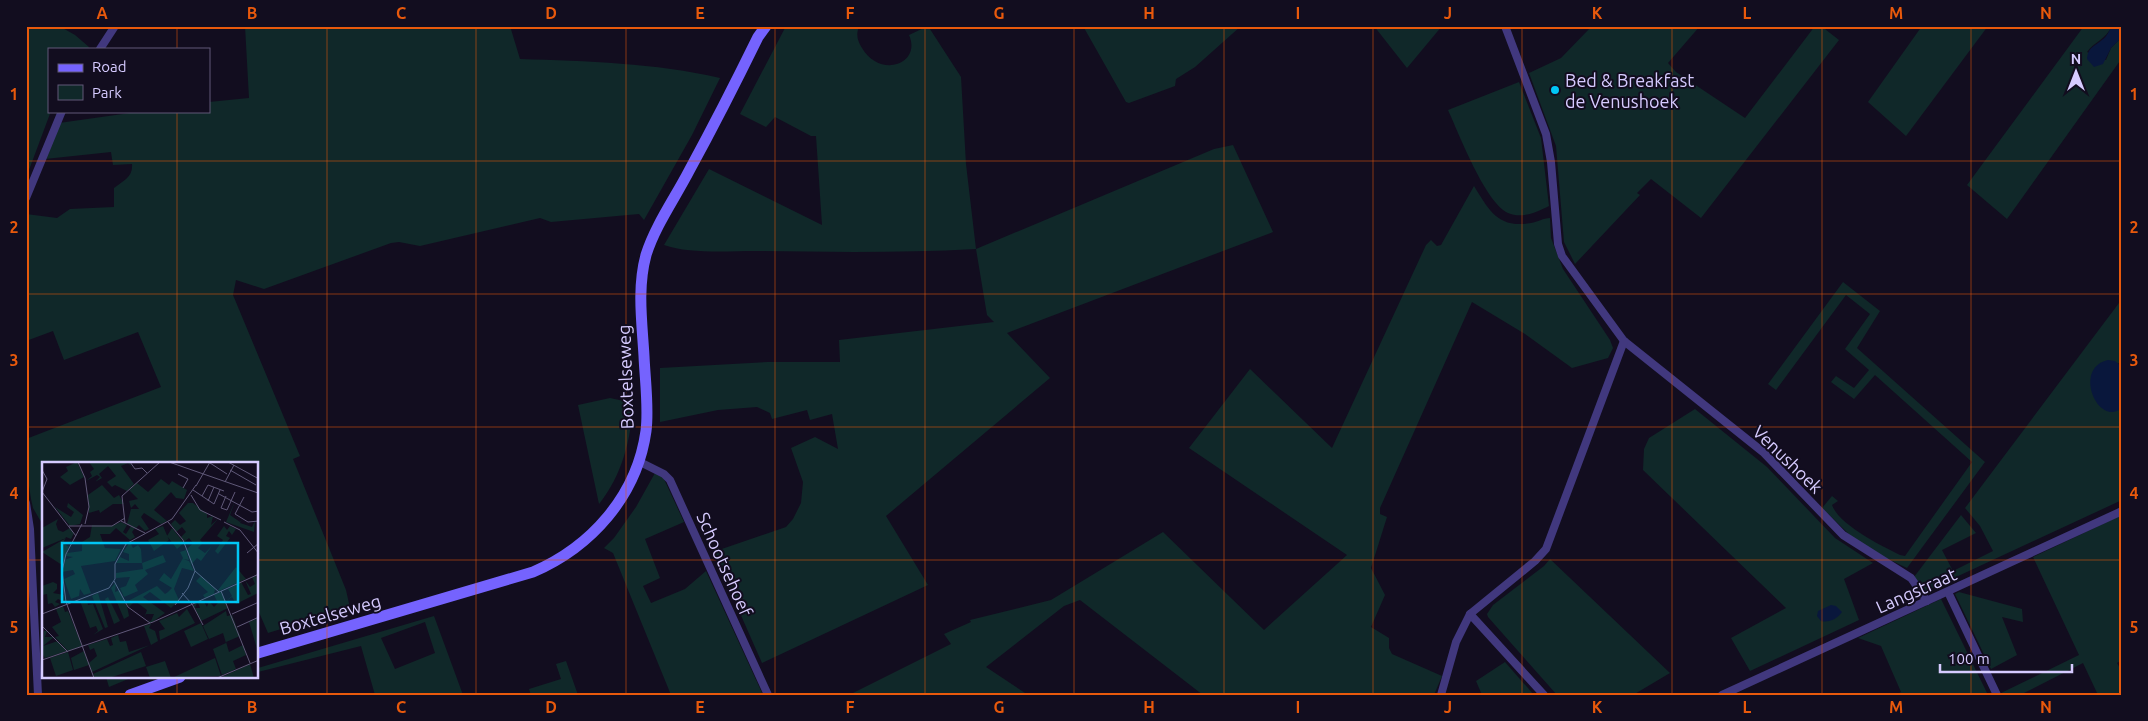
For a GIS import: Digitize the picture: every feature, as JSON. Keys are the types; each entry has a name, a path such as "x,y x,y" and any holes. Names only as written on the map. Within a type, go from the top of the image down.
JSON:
{"main road":[{"name":"Boxtelseweg","path":"259,653 533,572 548,565 580,544 598,529 613,511 627,488 638,462 646,430 640,278 647,253 758,37 766,26"},
{"path":"130,695 177,678"}],"street":[{"path":"101,48 115,26"},
{"name":"Venushoek","path":"1505,26 1546,134 1551,162 1558,244 1562,256 1624,342 1763,452 1843,535 1911,578 1926,601"},
{"path":"26,198 62,112"},
{"path":"1441,695 1456,642 1470,614 1546,549 1624,342"},
{"name":"Schootsehoef","path":"638,462 664,474 670,480 768,695"},
{"path":"26,503 30,528 38,695"},
{"name":"Langstraat","path":"1722,695 2122,510"},
{"path":"1948,592 1998,695"},
{"path":"1470,614 1544,695"}],"green space":[{"path":"26,26 59,26 75,35 89,47 48,48 48,112 51,112 26,178"},
{"path":"245,26 510,26 520,59 646,66 720,78 692,135 644,220 639,214 551,222 540,218 420,246 399,242 391,243 264,289 236,280 233,295 300,456 293,459 346,590 350,608 268,633 259,612 259,462 42,462 42,524 33,508 26,467 26,439 161,387 138,332 64,360 53,331 26,341 26,214 57,218 70,209 114,207 114,188 127,178 132,168 132,164 113,165 111,152 45,159 59,123 137,112 210,112 210,102 249,98"},
{"path":"786,26 859,26 858,37 862,48 870,58 888,65 897,64 905,60 910,54 909,35 928,26 961,77 966,164 976,249 893,252 709,251 685,250 664,245 709,169 822,225 816,136 811,136 775,117 766,127 740,114"},
{"path":"1083,26 1241,26 1195,67 1176,79 1175,86 1129,103 1126,102"},
{"path":"1374,26 1442,26 1407,68"},
{"path":"1592,26 1700,26 1668,63 1676,72 1745,118 1815,26 1821,26 1839,40 1701,218 1651,179 1637,193 1640,195 1575,264 1564,242 1556,146 1529,73 1561,58"},
{"path":"1922,26 1988,26 1906,136 1868,102"},
{"path":"2084,26 2112,26 2087,52 2106,60 2111,48 2122,37 2122,58 2007,219 1967,185"},
{"path":"1519,82 1541,138 1549,206 1524,215 1513,215 1499,206 1490,196 1448,110"},
{"path":"1233,145 1273,232 1007,333 1050,378 886,516 928,585 762,663 713,552 786,527 793,519 801,503 803,482 791,448 815,437 838,449 832,414 810,420 807,410 772,419 770,413 757,407 718,410 660,422 660,368 768,362 840,362 839,340 994,322 987,315 976,249 1214,149"},
{"path":"1474,186 1490,210 1502,220 1520,224 1550,218 1551,238 1563,269 1610,340 1613,348 1608,358 1572,368 1525,334 1472,302 1380,508 1380,514 1387,517 1371,568 1385,595 1371,627 1389,638 1389,648 1392,654 1442,676 1434,695 1203,695 1080,600 1064,606 986,667 1028,695 849,695 951,644 944,634 971,622 970,620 1051,600 1163,532 1264,630 1347,555 1189,448 1250,369 1332,448 1426,245 1431,240 1437,246 1441,245"},
{"path":"1843,282 1880,311 1857,348 1985,462 1907,568 1871,551 1854,539 1822,508 1832,496 1838,501 1832,505 1836,513 1843,520 1862,534 1905,556 1972,462 1875,375 1854,399 1831,382 1836,376 1854,388 1869,370 1845,349 1870,314 1846,295 1776,390 1768,384"},
{"path":"2122,299 2122,367 2119,363 2091,379 2091,388 2119,410 2122,408 2122,500 1926,591 1914,577 1961,515 1976,533 1942,550 1953,571 1993,551 1980,526 1965,508"},
{"path":"610,398 633,403 632,417 624,456 614,481 599,504 578,405"},
{"path":"1695,409 1767,467 1835,538 1873,563 1844,579 1859,620 1750,671 1731,638 1786,608 1643,470 1644,449 1649,438"},
{"path":"655,473 663,477 684,522 645,539 660,578 643,586 651,603 685,589 706,571 763,695 671,695 613,553 604,548 614,538 636,507"},
{"path":"2122,515 2122,660 2117,663 2122,672 2122,695 2098,695 2083,663 2020,695 2002,695 2001,693 2079,655 2033,557"},
{"path":"1550,559 1670,673 1633,695 1557,695 1487,614 1493,605 1544,566"},
{"path":"1959,592 2022,609 2023,622 2002,617 2017,655 1991,669 1955,594"},
{"path":"1941,599 1988,695 1896,695 1901,692 1881,646 1858,638"},
{"path":"434,616 463,695 375,695 361,646 259,672 259,668","holes":["425,622 435,653 395,669 381,638"]},
{"path":"566,661 578,695 531,695 529,689 561,679 556,664"},
{"path":"1505,662 1534,695 1482,695 1476,681"},
{"path":"106,678 131,678 109,687"}],"water":[{"path":"2112,26 2122,26 2122,37 2111,48 2103,64 2094,67 2087,59 2089,52 2105,37"},
{"path":"2108,360 2115,361 2122,367 2122,408 2113,412 2105,410 2098,404 2092,394 2090,384 2092,374 2097,365"},
{"path":"1831,605 1836,606 1842,612 1833,620 1821,621 1817,616 1818,611"}],"place":[{"name":"Bed & Breakfast de Venushoek","path":"1555,90"}]}
